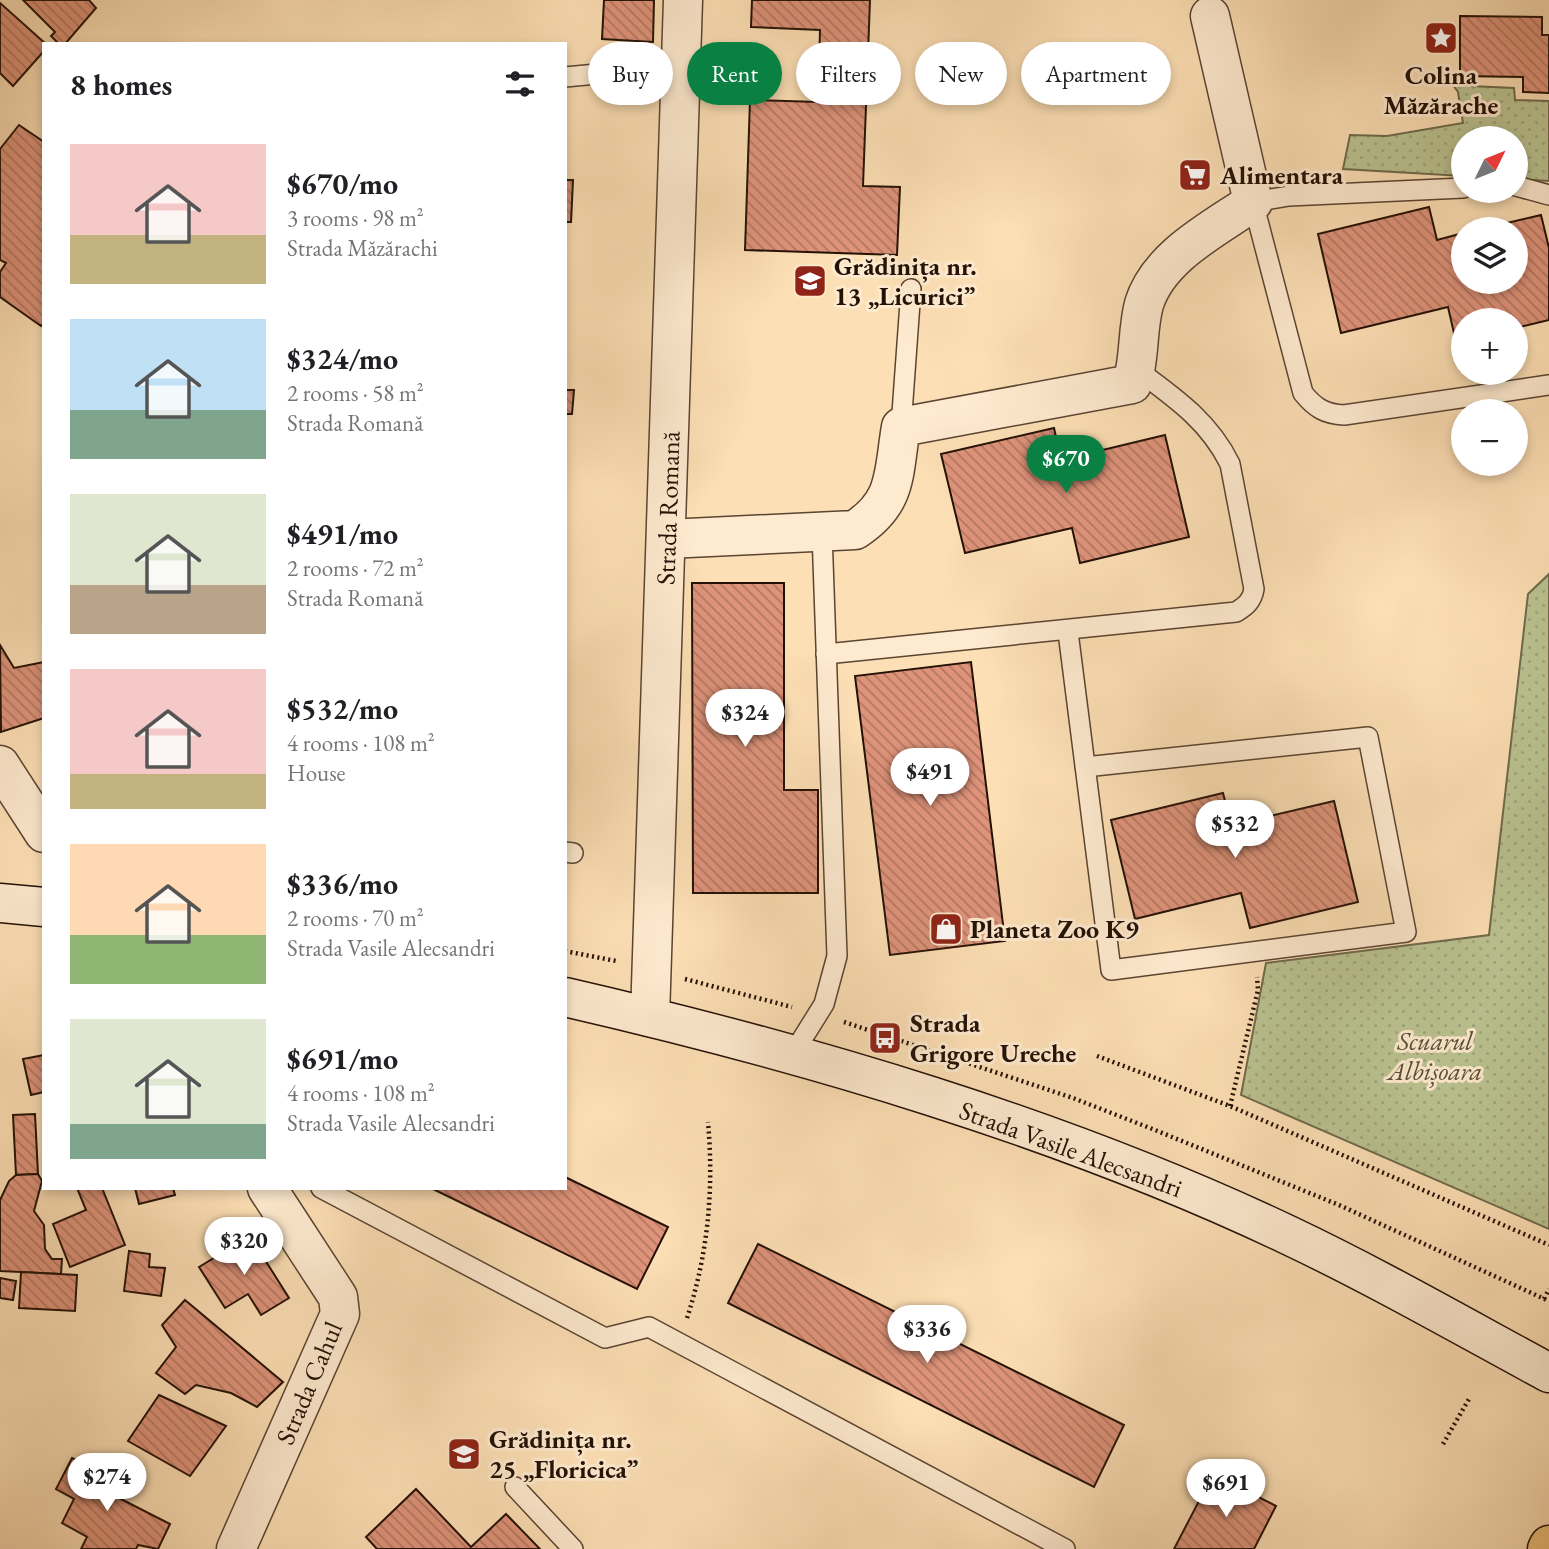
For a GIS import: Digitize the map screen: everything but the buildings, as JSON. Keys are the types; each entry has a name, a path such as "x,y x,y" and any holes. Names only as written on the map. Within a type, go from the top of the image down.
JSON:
{"street":[{"name":"Strada Romană","path":"650,1017 683,0"},
{"path":"667,539 855,530 877,516 889,496 901,428 1132,384 1144,305 1152,286 1176,257 1252,202 1210,16"},
{"path":"0,765 42,830"},
{"path":"0,903 42,907"},
{"name":"Strada Vasile Alecsandri","path":"567,998 650,1017 971,1111 1229,1208 1344,1263 1549,1373"},
{"name":"Strada Cahul","path":"236,1549 340,1314 338,1297 268,1190"}],"lane":[{"path":"567,77 682,66"},
{"path":"1451,189 1289,196 1252,202 1303,393 1314,407 1328,414 1366,414 1549,385"},
{"path":"1528,190 1549,195"},
{"path":"901,428 911,289"},
{"path":"826,654 1068,632 1236,612 1253,598 1254,589 1230,464 1221,446 1196,415 1136,369"},
{"path":"791,1057 824,1004 837,956 822,533"},
{"path":"1068,632 1111,970 1406,932 1368,737 1086,768"},
{"path":"325,1190 605,1338 649,1327 1065,1549"},
{"path":"515,1487 573,1549"}],"path":[{"path":"1230,1105 1258,989 1254,951"},
{"path":"1097,1056 1230,1105 1549,1245"},
{"path":"678,1342 688,1316 706,1244 712,1168 708,1122"},
{"path":"1544,1299 1549,1289"},
{"path":"1443,1444 1468,1399"}],"green space":[{"path":"1442,70 1470,86 1514,88 1515,100 1549,101 1549,181 1528,180 1528,126 1451,126 1451,175 1343,169 1350,135 1387,136 1463,123 1458,92"},
{"name":"Scuarul Albișoara","path":"1549,574 1549,1229 1241,1095 1266,963 1489,935 1528,594"}],"place":[{"name":"Colina Măzărache","path":"1441,38"},
{"name":"Alimentara","path":"1195,175"},
{"name":"Grădinița nr. 13 „Licurici”","path":"810,281"},
{"name":"Planeta Zoo K9","path":"946,929"},
{"name":"Strada Grigore Ureche","path":"885,1038"},
{"name":"Grădinița nr. 25 „Floricica”","path":"464,1454"}]}
